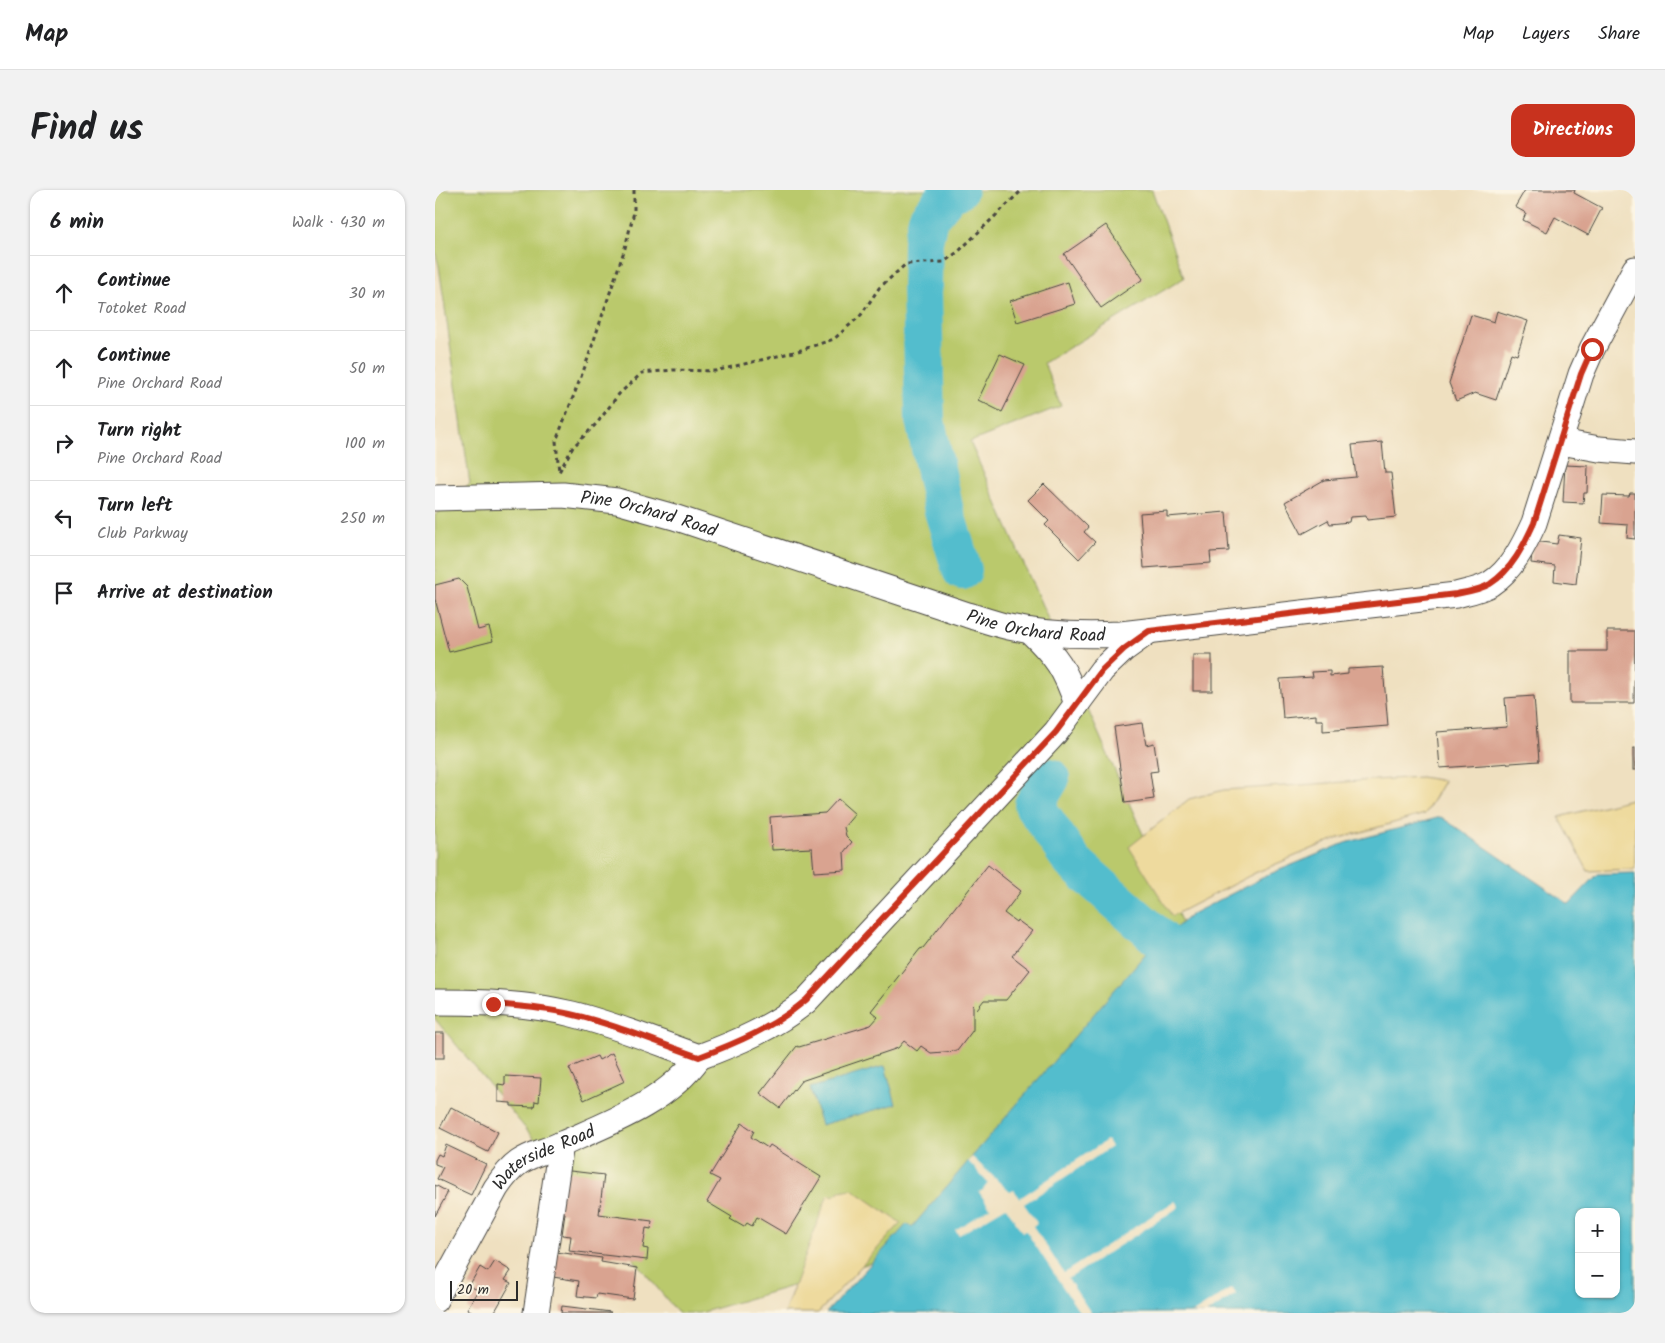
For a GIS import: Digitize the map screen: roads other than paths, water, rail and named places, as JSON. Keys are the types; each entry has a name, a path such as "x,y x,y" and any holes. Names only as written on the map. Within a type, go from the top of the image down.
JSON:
{"street":[{"name":"Pine Orchard Road","path":"435,498 563,495 617,501 673,517 1006,627 1069,635 1149,631 1456,594 1489,584 1513,561 1523,546 1534,523 1581,374 1592,349 1635,269"},
{"path":"1561,442 1599,449 1635,452"},
{"path":"1031,631 1057,659 1069,682 1077,704"},
{"path":"435,1002 530,1006 570,1014 635,1033 699,1057 761,1030 792,1012 806,1000 1043,746 1102,670 1124,649 1149,631"},
{"name":"Waterside Road","path":"435,1300 496,1188 505,1174 518,1162 533,1154 601,1127 651,1102 689,1072 699,1057"},
{"path":"536,1313 561,1144"}],"water":[{"path":"942,190 978,190 964,193 953,201 935,221 932,255 913,254 917,209"},
{"path":"1441,817 1569,904 1598,874 1635,873 1635,1313 826,1313 907,1224 912,1227 1146,953 1192,914 1270,874 1345,843"},
{"path":"885,1066 896,1104 821,1125 810,1088"}],"waterway":[{"path":"958,190 948,194 928,219 923,242 922,288 925,420 944,511 962,570"},
{"path":"1050,778 1034,805 1072,861 1161,940"}]}
